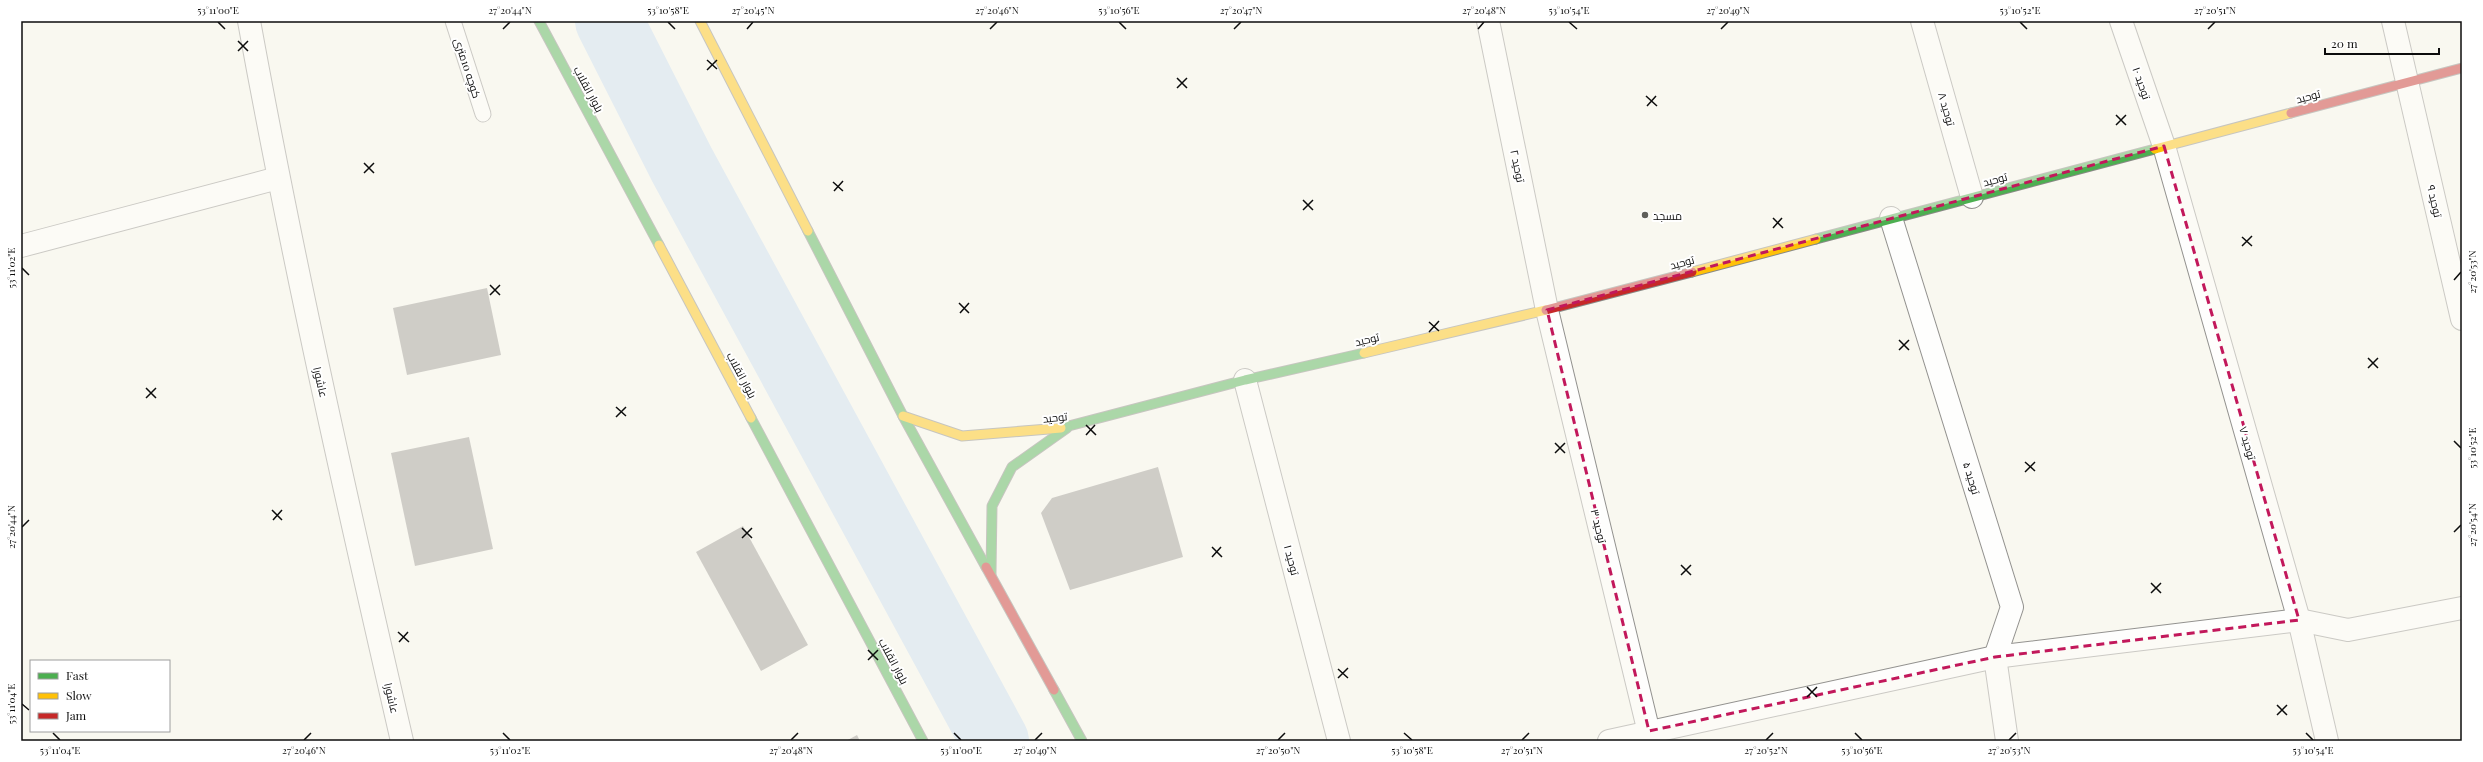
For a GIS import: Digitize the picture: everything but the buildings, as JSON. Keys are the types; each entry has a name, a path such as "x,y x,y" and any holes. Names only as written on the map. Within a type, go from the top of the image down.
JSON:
{"street":[{"name":"عاشورا","path":"249,21 278,178 316,363 402,741"},
{"name":"بلوار انقلاب","path":"539,21 923,741"},
{"path":"700,21 903,416 1082,741"},
{"name":"توحید ۲","path":"1488,21 1547,310"},
{"name":"توحید ۸","path":"1922,21 1972,197"},
{"name":"توحید ۱۰","path":"2121,21 2164,146"},
{"name":"توحید ۹","path":"2393,21 2462,319"},
{"name":"توحید","path":"903,416 962,436 1067,428 1245,380 1547,310 2462,68"},
{"name":"توحید ۷","path":"2164,146 2299,620 2327,741"},
{"path":"21,246 278,178"},
{"name":"توحید ۵","path":"1891,218 2012,607 1995,657 2007,741"},
{"name":"توحید ۳","path":"1547,310 1650,736"},
{"name":"توحید ۱","path":"1245,380 1339,741"},
{"path":"992,576 992,506 1012,467 1067,428"},
{"path":"1609,741 1650,736 1995,657 2299,620 2348,630 2462,608"}],"lane":[{"name":"کوچه 10متری","path":"453,21 483,114"}],"highlighted area":[{"path":"2164,146 2299,620 1995,657 1649,731 1547,310"}],"waterway":[{"path":"609,21 682,165 995,741"}],"traffic: fast":[{"path":"539,21 659,245"},
{"path":"1816,239 2155,149"},
{"path":"808,231 903,416 986,567"},
{"path":"1061,428 1245,380 1364,353"},
{"path":"751,418 923,741"},
{"path":"991,574 992,506 1012,467 1067,428"},
{"path":"1054,690 1082,741"}],"traffic: slow":[{"path":"700,21 808,231"},
{"path":"2155,149 2291,113"},
{"path":"1692,272 1816,239"},
{"path":"659,245 751,418"},
{"path":"1364,353 1546,310"},
{"path":"903,416 962,436 1061,428"}],"traffic: jam":[{"path":"2291,113 2462,68"},
{"path":"1546,310 1692,272"},
{"path":"986,567 1054,690"}],"place":[{"name":"مسجد","path":"1645,215"}]}
